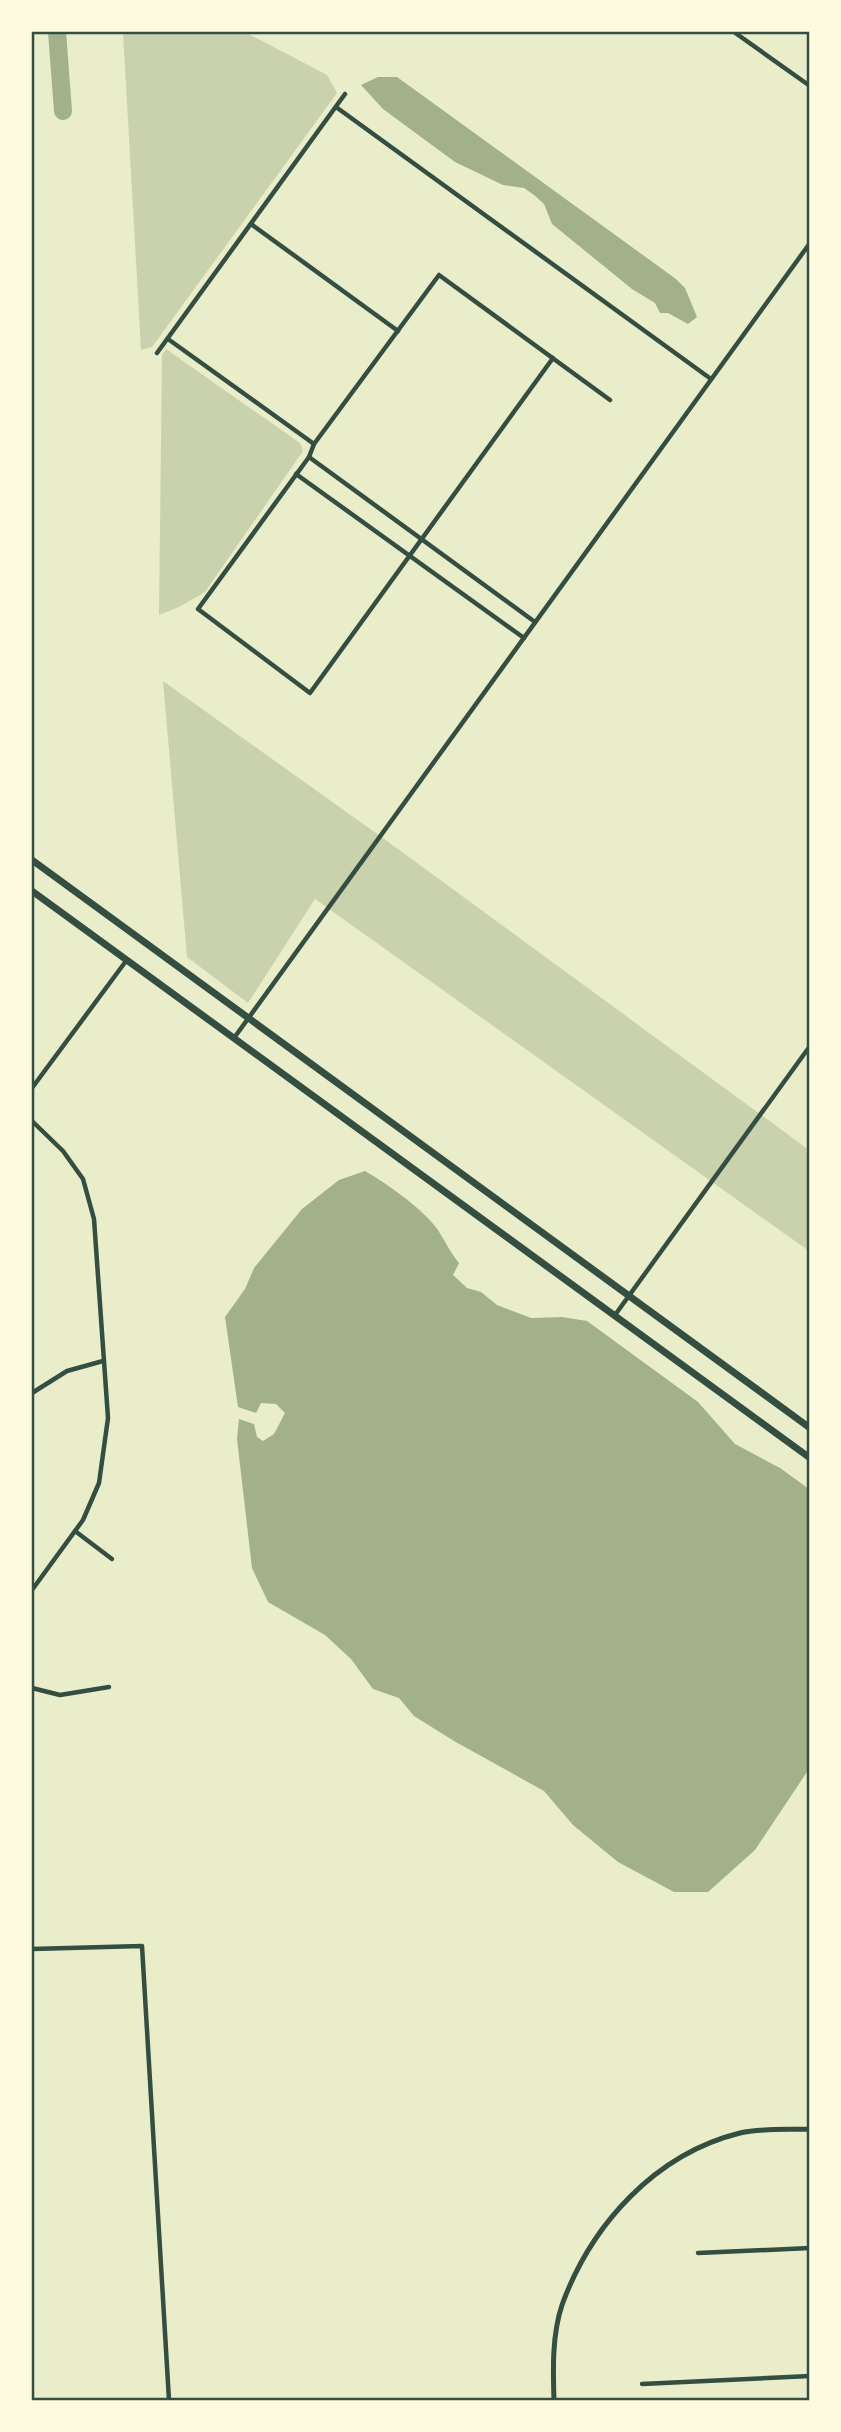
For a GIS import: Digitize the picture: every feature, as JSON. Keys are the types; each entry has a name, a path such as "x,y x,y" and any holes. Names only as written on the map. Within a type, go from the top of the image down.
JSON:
{"main road":[{"path":"32,860 810,1427"},
{"path":"32,891 810,1458"}],"street":[{"path":"734,32 810,86"},
{"path":"158,353 345,94"},
{"path":"336,107 711,379"},
{"path":"251,225 398,331"},
{"path":"234,1039 810,243"},
{"path":"553,358 310,693 198,609 309,457 314,444 439,275 553,358 610,400"},
{"path":"168,339 314,444"},
{"path":"309,457 535,622"},
{"path":"296,474 524,638"},
{"path":"32,1088 126,961"},
{"path":"614,1315 810,1046"},
{"path":"32,1121 63,1151 83,1178 94,1219 108,1418 101,1470 83,1520 32,1590"},
{"path":"32,1393 67,1371 103,1361"},
{"path":"75,1531 112,1559"},
{"path":"32,1688 60,1695 109,1687"},
{"path":"32,1949 142,1946 169,2400"},
{"path":"554,2400 552,2363 561,2307 586,2251 615,2210 650,2178 691,2152 741,2133 810,2129"},
{"path":"698,2253 810,2248"},
{"path":"642,2384 810,2376"}],"shaded area":[{"path":"123,32 245,32 327,75 337,93 152,347 141,350"},
{"path":"378,77 397,77 676,279 685,288 697,317 688,324 668,313 660,313 655,303 632,289 552,224 544,204 534,195 524,188 503,185 455,162 383,109 361,85"},
{"path":"166,349 300,443 303,451 205,592 159,615 162,355"},
{"path":"163,681 387,841 809,1150 809,1251 315,899 248,1003 187,957"},
{"path":"365,1171 402,1196 435,1226 459,1263 453,1275 467,1288 481,1292 497,1305 531,1318 562,1317 587,1321 698,1402 735,1444 780,1468 809,1489 809,1769 755,1850 708,1892 674,1892 618,1862 573,1825 544,1791 414,1716 399,1698 373,1689 351,1659 325,1635 268,1602 252,1568 237,1439 239,1419 254,1424 257,1437 263,1441 274,1434 285,1413 276,1404 261,1403 256,1413 238,1407 225,1317 245,1289 254,1268 302,1209 339,1180"}],"waterway":[{"path":"57,32 63,111"}]}
